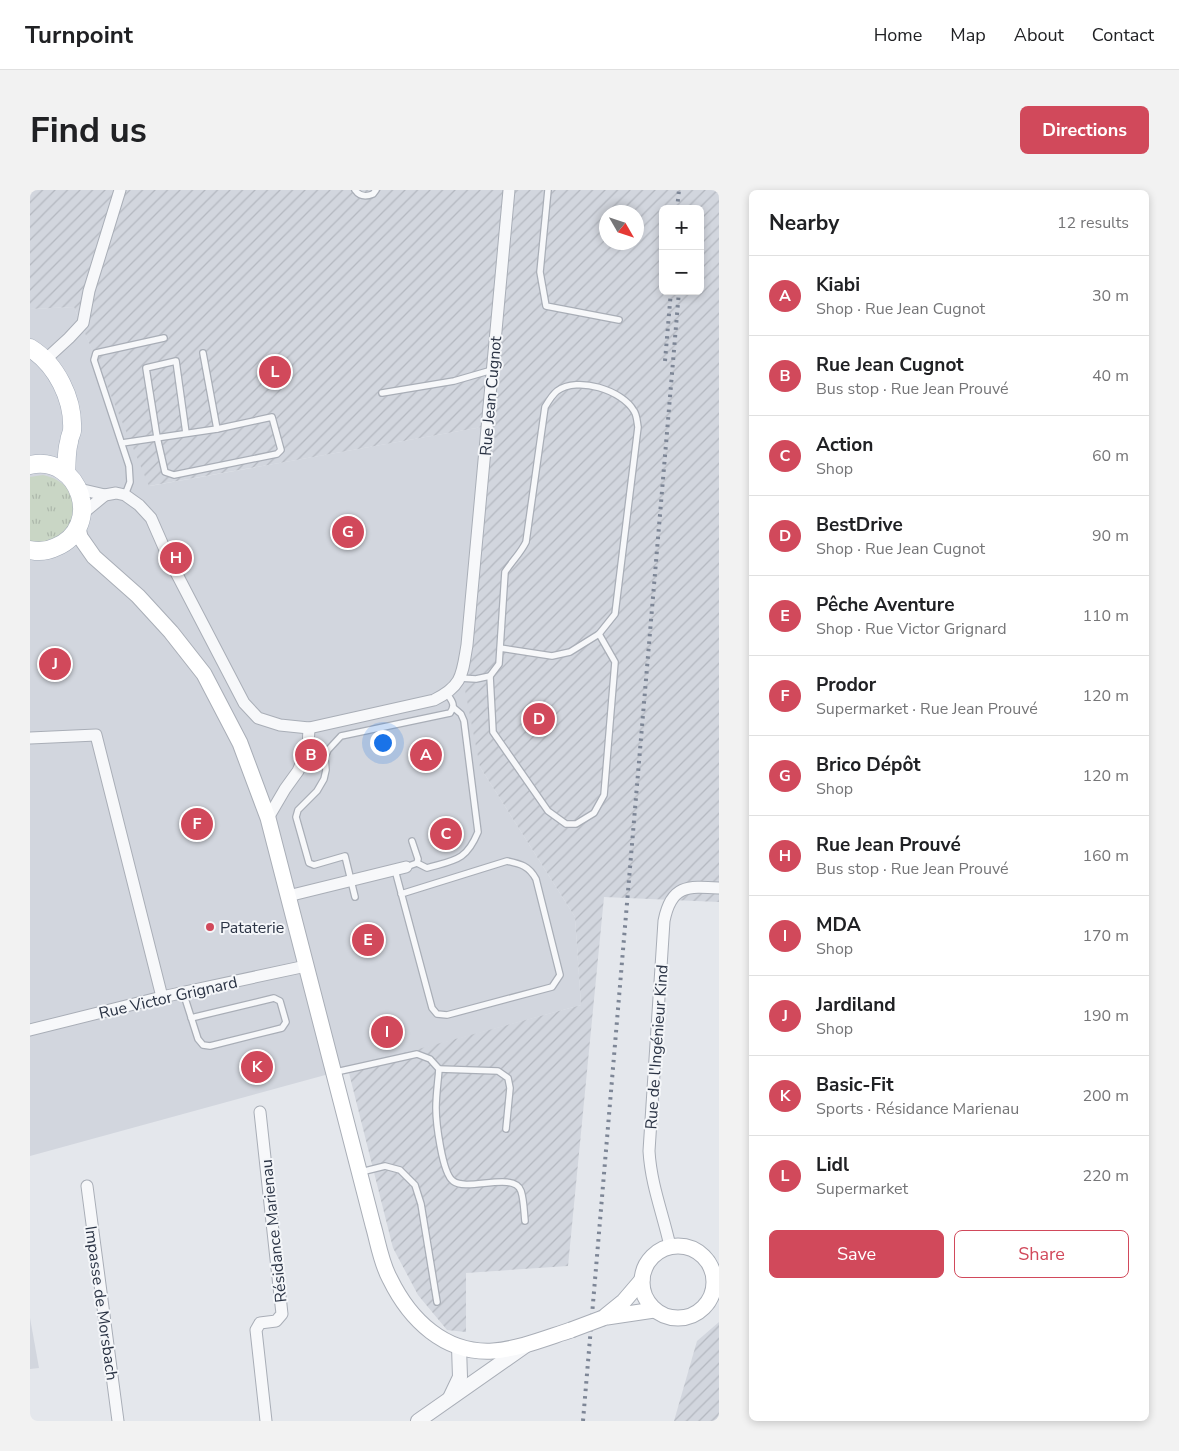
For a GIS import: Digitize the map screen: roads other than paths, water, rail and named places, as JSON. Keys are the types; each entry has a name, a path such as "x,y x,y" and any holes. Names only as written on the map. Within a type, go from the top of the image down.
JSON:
{"main road":[{"path":"30,348 45,360 66,392 72,432 68,443 66,473"},
{"path":"38,464 68,443"},
{"path":"38,464 56,467 74,480 82,502 80,538 94,557 138,596 171,632 204,674 240,743 268,818 359,1173 389,1278 404,1304 416,1319 434,1334 459,1348 494,1351 530,1343 603,1318 654,1310"},
{"path":"30,550 36,552 50,550 62,545 71,537 80,521"},
{"path":"62,545 94,557"},
{"path":"670,1246 692,1248 714,1264 716,1292 698,1313 687,1318 664,1316 654,1310 647,1301 643,1291 644,1269 650,1259 659,1251 670,1246"},
{"path":"603,1318 624,1301 642,1280"}],"street":[{"path":"45,360 83,323 89,291 120,190"},
{"name":"Rue Jean Cugnot","path":"447,694 452,690 462,674 467,645 509,190"},
{"path":"79,490 105,495 116,493 125,495 139,505 151,518 169,559 244,703 258,718 280,725 309,728 434,700 447,694"},
{"path":"80,521 105,495"},
{"path":"268,818 298,771 308,748 309,728"},
{"path":"30,738 96,734 162,997"},
{"path":"288,896 406,867"},
{"name":"Rue de l'Ingénieur Kind","path":"670,1246 666,1225 654,1190 650,1172 649,1152 664,921 670,903 680,890 689,887 719,888"},
{"name":"Rue Victor Grignard","path":"30,1030 183,992 306,966"},
{"name":"Résidance Marienau","path":"260,1112 282,1314 276,1321 260,1323 256,1330 266,1421"},
{"name":"Impasse de Morsbach","path":"87,1186 118,1421"},
{"path":"418,1421 530,1343"},
{"path":"450,1398 460,1378 459,1348"}],"lane":[{"path":"355,190 358,194 366,196 374,194 376,190"},
{"path":"548,190 540,272 546,306 619,320"},
{"path":"125,495 130,482 129,466 94,360 96,353 164,338"},
{"path":"202,353 217,429"},
{"path":"122,442 157,437 186,433 217,429 272,417 281,450 277,454 174,475 165,472 157,437 146,368 176,361 186,433"},
{"path":"382,393 454,381 492,370"},
{"path":"500,648 552,656 570,652 599,634 615,614 638,426 635,411 616,393 601,387 571,386 556,392 545,407 526,542 520,554 511,562 505,572 500,648 499,664 490,676 493,732 548,812 566,824 576,824 594,813 604,795 615,662 599,634"},
{"path":"459,678 476,679 490,676"},
{"path":"406,867 427,868 463,855 472,847 478,832 464,721 461,714 454,708 454,704 447,694"},
{"path":"355,897 345,856 314,865 309,863 296,817 298,810 317,791 324,779 326,770 325,757 328,750 341,736 450,713 454,708"},
{"path":"373,714 376,728"},
{"path":"401,894 507,861 521,864 531,870 536,879 560,975 552,987 447,1016 437,1014 432,1008 401,894 406,867 418,859 412,841"},
{"path":"183,992 191,1018 198,1039 203,1044 210,1046 282,1028 286,1022 280,1001 274,998 191,1018"},
{"path":"334,1073 417,1054 430,1059 439,1069 498,1071 508,1078 510,1088 506,1128"},
{"path":"439,1069 436,1109 443,1163 447,1174 453,1181 462,1186 496,1181 517,1185 521,1190 525,1222"},
{"path":"359,1173 385,1166 400,1170 415,1185 422,1204 437,1302"}],"railway":[{"path":"677,205 679,190"},
{"path":"665,361 671,295"},
{"path":"583,1421 679,295"}],"place":[{"name":"Lidl","path":"275,372"},
{"name":"Brico Dépôt","path":"348,532"},
{"name":"Rue Jean Prouvé","path":"176,558"},
{"name":"Jardiland","path":"55,664"},
{"name":"BestDrive","path":"539,719"},
{"name":"Rue Jean Cugnot","path":"311,755"},
{"name":"Kiabi","path":"426,755"},
{"name":"Prodor","path":"197,824"},
{"name":"Action","path":"446,834"},
{"name":"Pataterie","path":"210,927"},
{"name":"Pêche Aventure","path":"368,940"},
{"name":"MDA","path":"387,1032"},
{"name":"Basic-Fit","path":"257,1067"}]}
